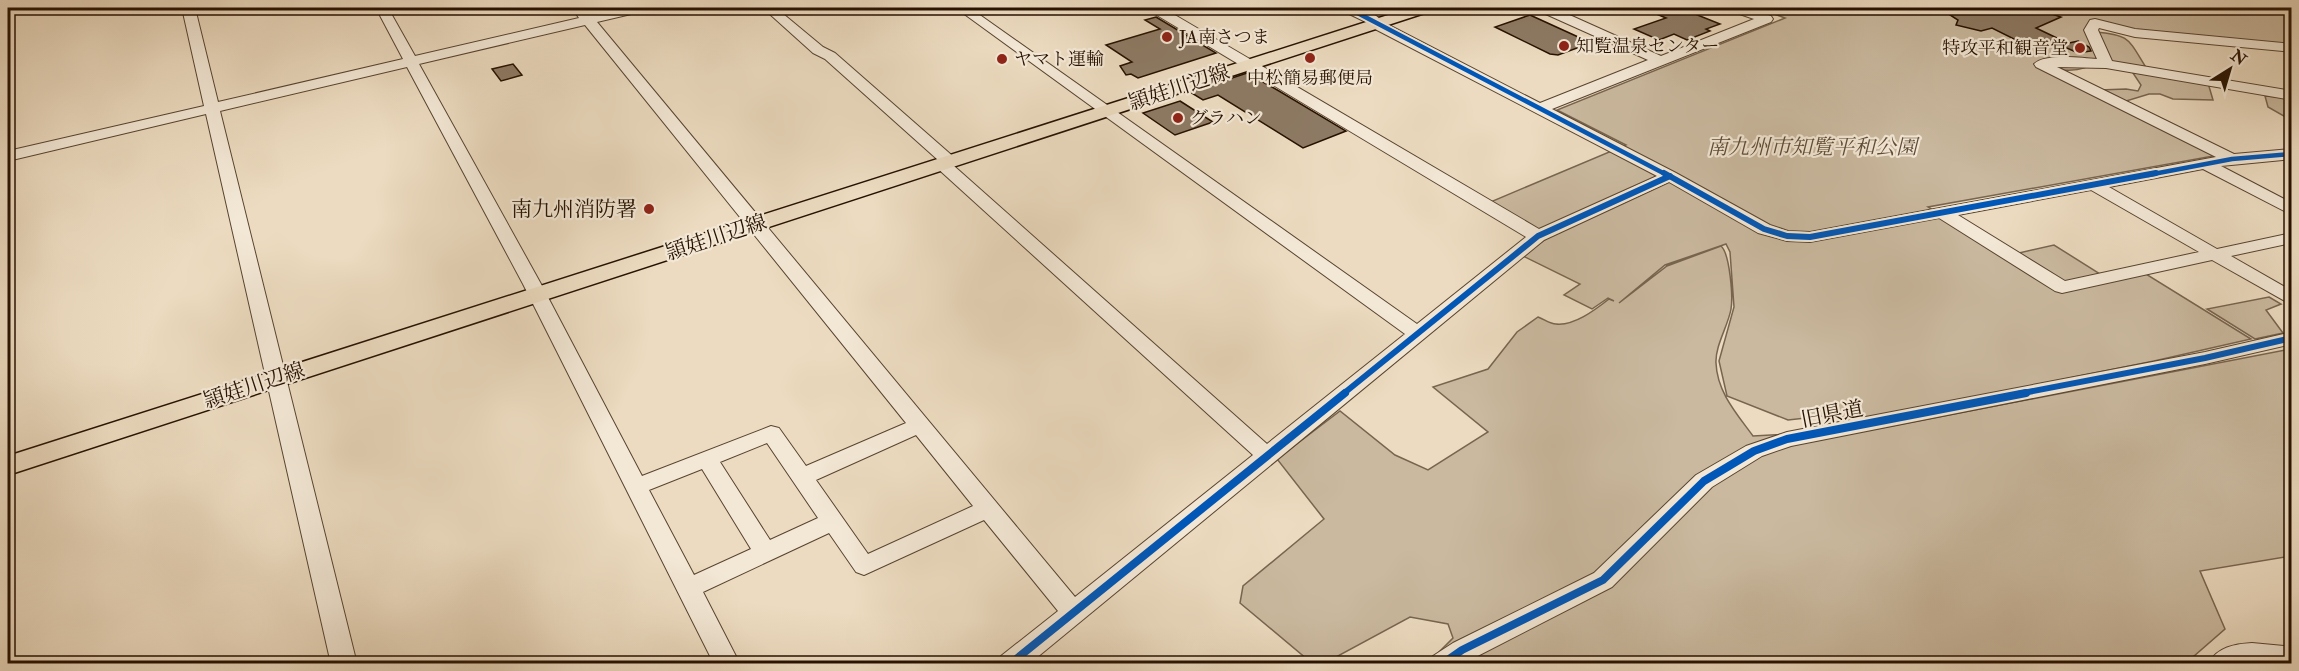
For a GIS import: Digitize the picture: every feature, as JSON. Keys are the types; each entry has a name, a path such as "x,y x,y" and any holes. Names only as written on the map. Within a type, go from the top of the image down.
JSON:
{"main road":[{"name":"頴娃川辺線","path":"8,466 277,377 538,296 1425,8"}],"street":[{"path":"188,8 344,663"},
{"path":"382,8 538,296 727,663"},
{"path":"8,156 411,62 583,14 639,8"},
{"path":"769,8 818,50 830,56 1267,456"},
{"path":"962,8 1417,333"},
{"path":"1155,8 1538,236"},
{"path":"1348,8 1670,176 1764,229 1786,236 1810,237 2232,159 2292,154"},
{"path":"1544,8 1659,60"},
{"path":"1736,8 1766,19"},
{"path":"1750,8 1762,12 1766,19"},
{"path":"583,14 1073,612"},
{"path":"1539,108 1766,19"},
{"path":"2106,64 2091,30 2095,23 2135,33 2292,48"},
{"path":"2232,159 2041,64 2069,61 2106,64 2292,96"},
{"path":"2206,164 2292,210"},
{"path":"1010,663 1538,236 1670,176"},
{"path":"2093,184 2292,299"},
{"path":"1941,212 2062,287 2292,238"},
{"name":"旧県道","path":"1442,663 1462,650 1603,580 1704,481 1754,451 1787,439 2205,358 2292,338"},
{"path":"802,477 920,425"},
{"path":"635,487 771,433 864,566 988,508"},
{"path":"707,459 765,552"},
{"path":"689,588 832,522"},
{"path":"2221,663 2224,659 2241,654 2287,657 2292,654"}],"green space":[{"name":"南九州市知覧平和公園","path":"1758,8 2291,8 2291,47 2124,30 2092,20 2101,60 2079,69 2055,69 2219,155 1928,207 2006,256 2054,245 2111,281 2146,274 2251,339 2154,361 1861,420 1833,415 1788,420 1727,396 1719,361 1734,307 1730,252 1726,244 1665,265 1619,303 1667,266 1721,246 1729,266 1732,303 1716,356 1717,374 1729,402 1753,436 1876,429 2291,349 2291,556 2200,571 2225,629 2186,663 2060,664 1979,658 1959,664 1428,663 1453,638 1448,624 1410,617 1325,663 1307,659 1240,603 1243,586 1324,519 1277,459 1340,411 1395,455 1428,470 1488,432 1433,387 1488,369 1517,332 1538,317 1554,324 1563,324 1584,316 1609,299 1614,301 1608,298 1592,309 1564,295 1580,284 1523,256 1547,238 1488,203 1626,145 1557,110 1785,18"},
{"path":"2095,32 2116,35 2127,40 2147,69 2109,63"},
{"path":"2131,70 2208,83 2213,100 2173,99 2160,94 2149,94 2123,102 2099,90 2138,91 2141,85"},
{"path":"2265,96 2291,98 2291,120 2268,107"},
{"path":"2269,297 2281,304 2266,310 2283,333 2255,339 2207,309"}],"building":[{"path":"1642,8 1680,8 1720,24 1706,29 1710,31 1687,40 1674,34 1659,40 1634,29 1666,18"},
{"path":"1970,8 2034,8 2061,17 2036,28 2059,39 2026,45 1992,28 1981,31 1956,25 1958,20 1950,15"},
{"path":"1530,15 1591,43 1558,55 1550,54 1495,27"},
{"path":"1156,17 1216,53 1138,78 1131,74 1126,75 1120,66 1132,62 1106,45 1160,29 1145,20"},
{"name":"特攻平和観音堂","path":"2078,41 2089,47 2091,51 2078,53 2060,45"},
{"path":"513,64 522,75 501,81 492,69"},
{"path":"1247,73 1346,131 1303,148 1218,95 1203,100 1190,92"},
{"name":"グラハン","path":"1180,101 1213,122 1175,135 1143,113"}],"cycle path":[{"path":"1348,8 1670,176 1764,229 1787,236 1810,237 2232,159 2292,154"},
{"path":"1010,664 1538,236 1670,176"},
{"path":"1442,664 1462,650 1603,580 1704,481 1754,451 1787,439 2205,358 2292,338"}],"place":[{"name":"JA南さつま","path":"1167,37"},
{"name":"知覧温泉センター","path":"1564,46"},
{"name":"特攻平和観音堂","path":"2080,48"},
{"name":"中松簡易郵便局","path":"1310,58"},
{"name":"ヤマト運輸","path":"1002,59"},
{"name":"グラハン","path":"1178,118"},
{"name":"南九州消防署","path":"649,209"}]}
